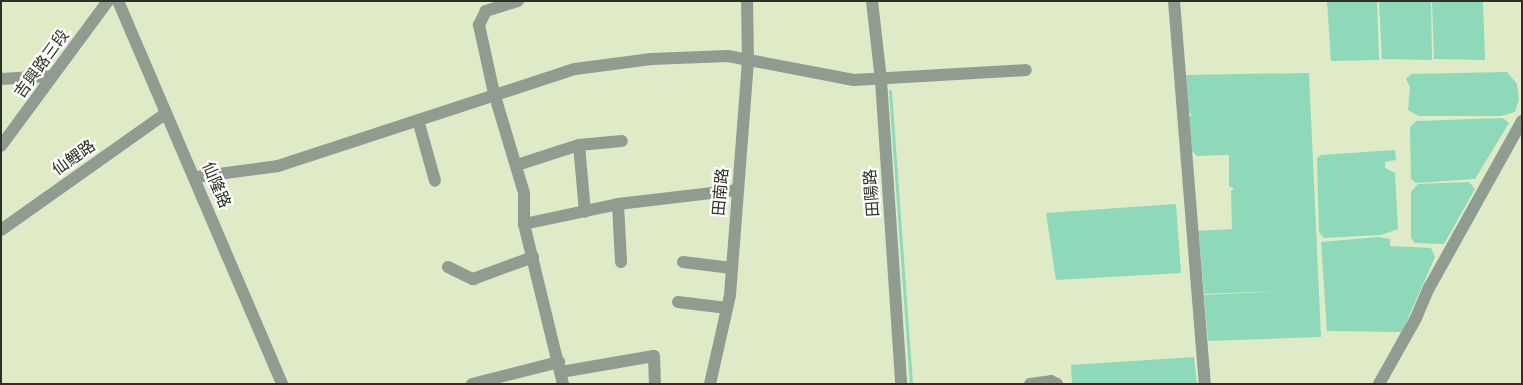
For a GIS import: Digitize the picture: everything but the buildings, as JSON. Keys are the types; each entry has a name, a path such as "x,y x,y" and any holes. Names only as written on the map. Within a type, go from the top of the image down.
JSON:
{"street":[{"name":"吉興路三段","path":"1,146 108,1"},
{"name":"仙隆路","path":"118,1 196,177 282,384"},
{"path":"518,1 492,8 480,18 479,25 494,93 524,193 524,224 561,372"},
{"name":"田南路","path":"710,384 727,308 732,268 748,62 747,1"},
{"name":"田陽路","path":"872,1 881,80 901,384"},
{"path":"1174,1 1205,384"},
{"path":"196,177 278,166 494,93 575,69 651,59 728,56 748,62 854,80 881,80 1026,70"},
{"path":"1,79 52,76"},
{"name":"仙鯉路","path":"1,230 166,113"},
{"path":"418,120 435,181"},
{"path":"1380,384 1416,318 1429,288 1522,121"},
{"path":"517,165 579,145 622,141"},
{"path":"579,145 585,212"},
{"path":"524,224 618,204 738,190"},
{"path":"618,204 621,262"},
{"path":"448,266 473,279 532,257"},
{"path":"683,262 732,268"},
{"path":"678,302 727,308"},
{"path":"472,384 561,372 654,356 655,384"},
{"path":"1030,384 1051,381 1057,384"}],"shaded area":[{"path":"1327,1 1377,1 1379,60 1331,61"},
{"path":"1379,1 1431,1 1432,60 1382,59"},
{"path":"1432,1 1483,1 1485,60 1434,59"},
{"path":"1507,72 1517,84 1519,99 1515,112 1501,116 1419,116 1408,110 1410,87 1406,79 1411,74"},
{"path":"1309,73 1321,337 1208,341 1204,295 1280,291 1204,294 1199,236 1194,231 1279,227 1232,229 1231,191 1234,189 1229,186 1229,155 1197,156 1192,151 1189,116 1192,115 1188,112 1186,75"},
{"path":"1503,118 1509,123 1475,179 1416,183 1411,179 1410,127 1416,121"},
{"path":"1395,150 1396,160 1385,162 1385,168 1395,173 1398,229 1381,235 1324,238 1319,232 1317,158 1321,155"},
{"path":"1469,182 1475,189 1444,244 1415,243 1411,238 1411,192 1418,184"},
{"path":"1176,204 1181,273 1056,280 1046,213"},
{"path":"1378,237 1390,239 1390,246 1431,248 1435,257 1402,332 1327,331 1321,242"},
{"path":"1194,357 1197,384 1072,383 1071,365"}],"waterway":[{"path":"890,91 911,384"}]}
